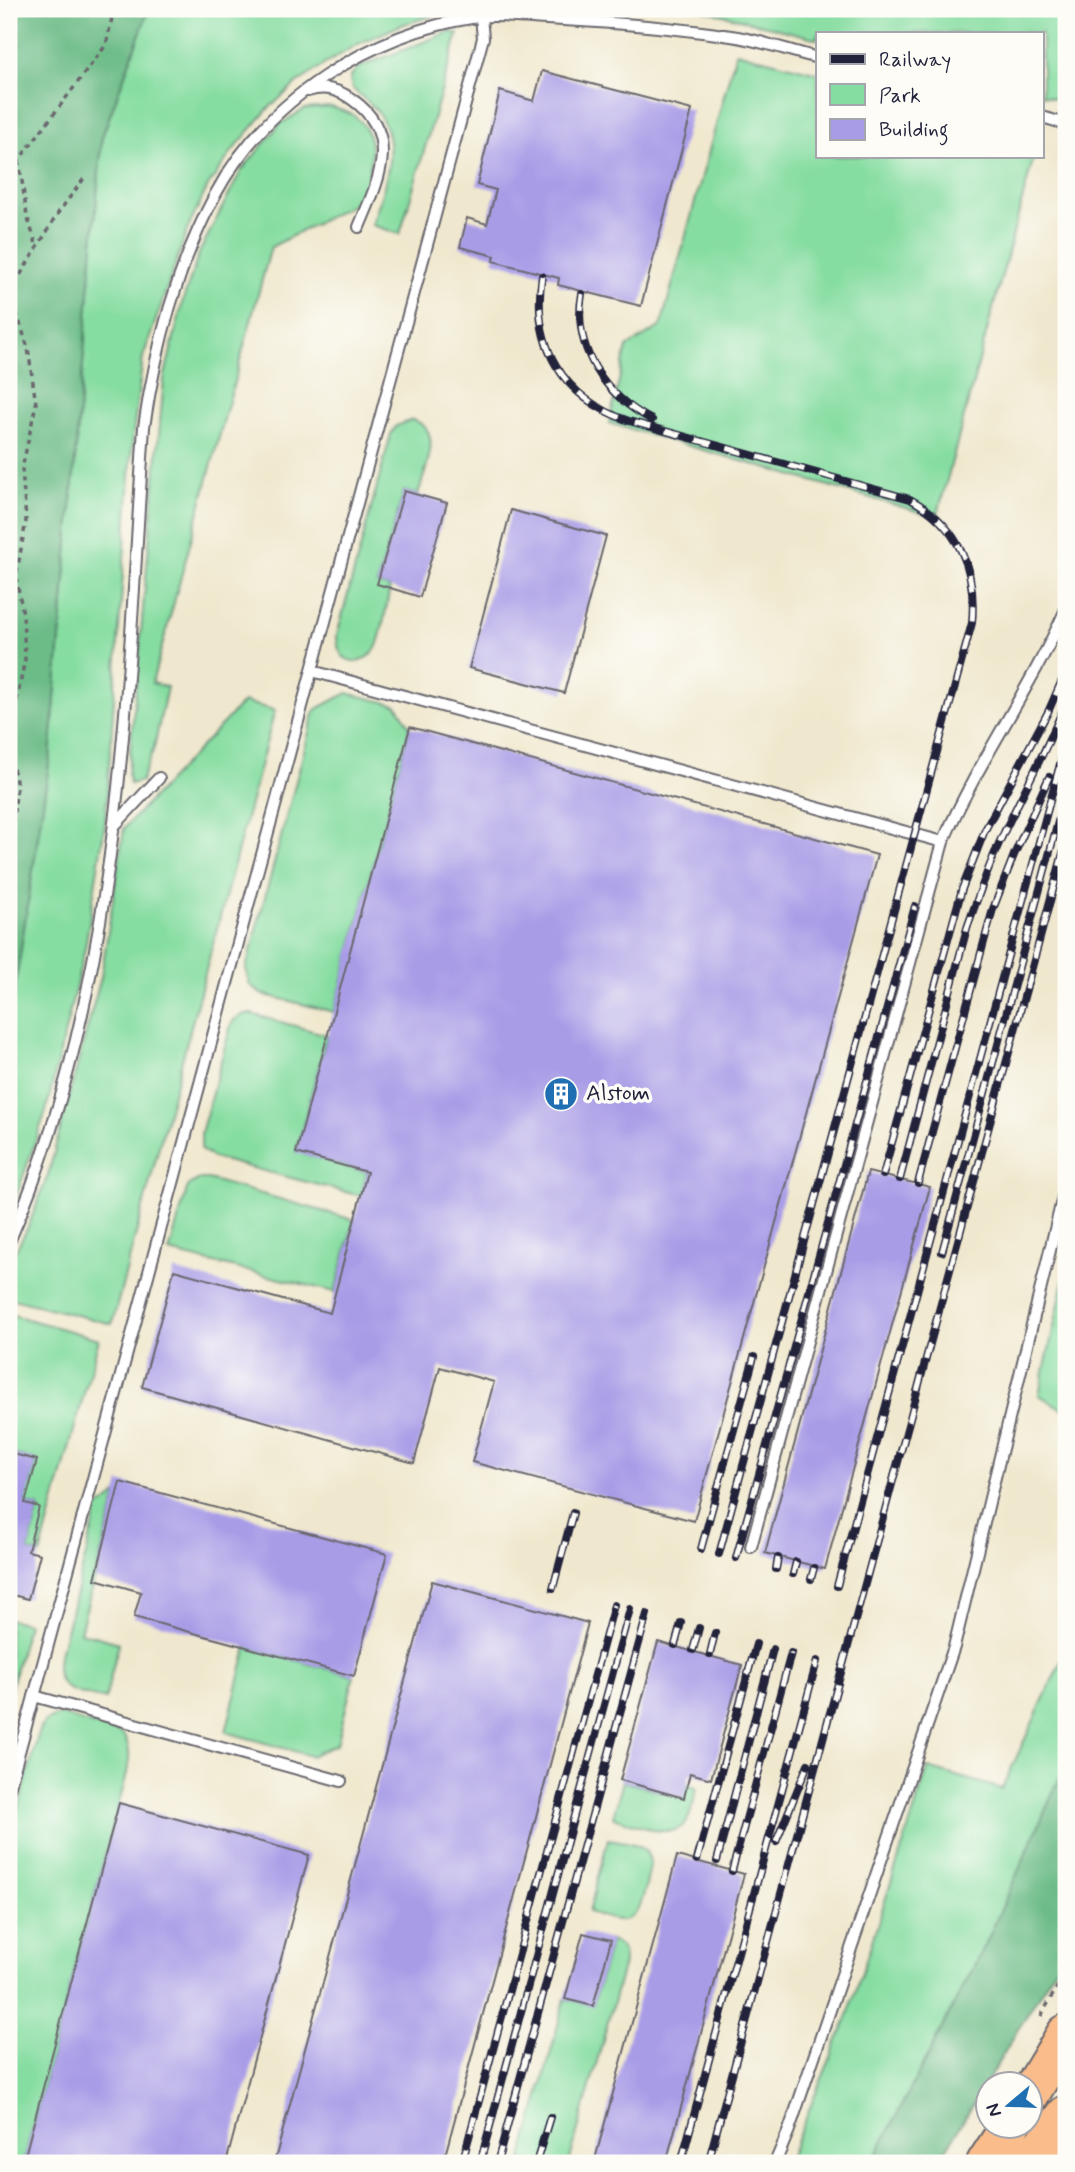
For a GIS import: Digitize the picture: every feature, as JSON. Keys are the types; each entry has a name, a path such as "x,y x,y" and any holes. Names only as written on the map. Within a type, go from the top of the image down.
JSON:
{"highway":[{"path":"1044,2071 1066,2034"},
{"path":"1029,2163 1066,2115"},
{"path":"986,2163 1001,2140"}],"lane":[{"path":"9,1789 484,38 481,17"},
{"path":"9,1242 32,1190 52,1129 91,977 115,825 144,427 151,378 161,332 194,240 216,193 268,123 305,92 366,51 441,24 481,17 582,21 733,36 816,57"},
{"path":"305,92 314,89 334,90 357,103 374,124 383,152 383,164 359,227"},
{"path":"1044,118 1066,124"},
{"path":"751,1547 943,842 961,800 1032,677 1066,610"},
{"path":"312,671 943,842"},
{"path":"115,825 159,778"},
{"path":"775,2163 954,1647 1066,1184"},
{"path":"34,1696 341,1781"}],"path":[{"path":"9,169 19,160 106,45 112,18 97,9"},
{"path":"19,160 27,216 37,247"},
{"path":"9,740 25,659 23,614 16,576 26,521 22,469 36,404 28,348 9,293 60,210 86,176"},
{"path":"9,583 18,589"},
{"path":"9,749 17,786 9,852"}],"green space":[{"path":"9,9 149,9 102,137 50,758 9,1027"},
{"path":"149,9 457,9 401,25 358,44 296,84 268,109 233,150 208,186 188,228 143,357 133,434 105,824 85,948 46,1111 9,1217 9,1027 50,758 102,137"},
{"path":"700,9 1066,9 1066,102 1044,96 1044,32 816,32 816,38"},
{"path":"449,32 458,33 400,234 372,225 388,167 388,138 376,110 352,88 350,78 357,68"},
{"path":"736,52 816,72 816,158 1033,158 937,517 609,423 627,347 661,326"},
{"path":"331,107 353,115 368,133 371,144 370,167 361,200 271,247 152,683 167,687 154,748 141,781 130,784 128,774 164,379 183,300 200,251 241,171 280,124 305,109"},
{"path":"412,420 428,432 428,463 418,495 404,491 377,584 390,588 378,642 374,652 367,657 351,661 340,652 337,635 391,434 396,426"},
{"path":"347,693 397,705 410,727 334,1012 261,994 249,984 246,968 315,710"},
{"path":"243,702 275,710 112,1324 9,1298 9,1263 28,1227 48,1175 101,977 124,828"},
{"path":"245,1014 327,1035 296,1152 367,1172 361,1196 214,1158 201,1150 201,1133 231,1025 235,1019"},
{"path":"200,1179 354,1220 335,1292 169,1252 187,1189 190,1184"},
{"path":"1066,1271 1066,1411 1039,1395"},
{"path":"9,1314 99,1339 40,1554 28,1551 39,1507 25,1503 37,1460 9,1453"},
{"path":"117,1494 80,1632 119,1643 105,1699 66,1687 58,1675 57,1666 98,1508"},
{"path":"9,1619 28,1624 9,1695"},
{"path":"247,1647 354,1676 337,1744 311,1756 226,1732"},
{"path":"1066,1650 1066,1786 883,2163 787,2163 847,2018 928,1768 1002,1789"},
{"path":"61,1715 121,1733 129,1748 128,1766 23,2163 9,2163 9,1843 40,1728 49,1719"},
{"path":"1066,1764 1066,1950 994,2070 974,2070 974,2103 938,2163 872,2163 987,1941"},
{"path":"623,1781 683,1798 687,1785 697,1788 687,1821 681,1827 663,1831 613,1817"},
{"path":"608,1839 636,1844 646,1851 649,1857 645,1890 639,1907 629,1918 621,1920 589,1912"},
{"path":"611,1940 622,1949 624,1963 569,2163 521,2163 565,1999 593,2005"}],"building":[{"path":"542,71 692,110 641,306 558,285 559,278 493,261 495,256 460,247 467,218 487,224 496,190 477,185 500,91 534,101"},
{"path":"404,491 447,503 420,597 377,584"},
{"path":"511,510 606,536 564,693 469,668"},
{"name":"Alstom","path":"410,727 877,855 694,1521 472,1462 494,1382 440,1367 414,1463 142,1387 174,1270 330,1313 367,1172 296,1153"},
{"path":"868,1172 930,1187 825,1569 765,1553"},
{"path":"9,1453 37,1460 25,1503 39,1507 28,1551 40,1554 28,1599 9,1594"},
{"path":"120,1482 387,1554 354,1676 134,1617 141,1592 95,1579"},
{"path":"432,1581 588,1623 443,2163 274,2163"},
{"path":"658,1642 742,1665 711,1779 690,1773 684,1798 620,1780"},
{"path":"119,1803 309,1855 226,2163 23,2163"},
{"path":"677,1856 744,1874 666,2163 594,2163"},
{"path":"583,1933 611,1940 593,2006 565,1999"}],"railway":[{"path":"542,276 540,301 547,346 556,366 569,383 586,398 629,421 910,499 927,510 952,535 961,550 971,584 972,623 719,1554"},
{"path":"582,294 582,333 596,368 620,398 652,420"},
{"path":"883,1175 962,889 985,830 1048,712 1066,671"},
{"path":"900,1179 967,928 998,845 1066,702"},
{"path":"837,1586 1066,742"},
{"path":"918,1183 993,909 1049,777"},
{"path":"942,1252 1066,792"},
{"path":"708,2163 1066,842"},
{"path":"736,1558 915,906"},
{"path":"701,1549 754,1357"},
{"path":"553,1588 573,1513"},
{"path":"776,1569 778,1558"},
{"path":"793,1574 796,1562"},
{"path":"811,1579 814,1568"},
{"path":"462,2163 614,1605"},
{"path":"480,2163 630,1609"},
{"path":"497,2163 647,1614"},
{"path":"675,1645 681,1623"},
{"path":"693,1650 699,1628"},
{"path":"710,1654 715,1633"},
{"path":"697,1860 756,1644"},
{"path":"717,1861 773,1649"},
{"path":"732,1871 791,1653"},
{"path":"681,2163 817,1661"},
{"path":"776,1842 808,1764"},
{"path":"536,2163 550,2117"}],"place":[{"name":"Alstom","path":"561,1094"}]}
